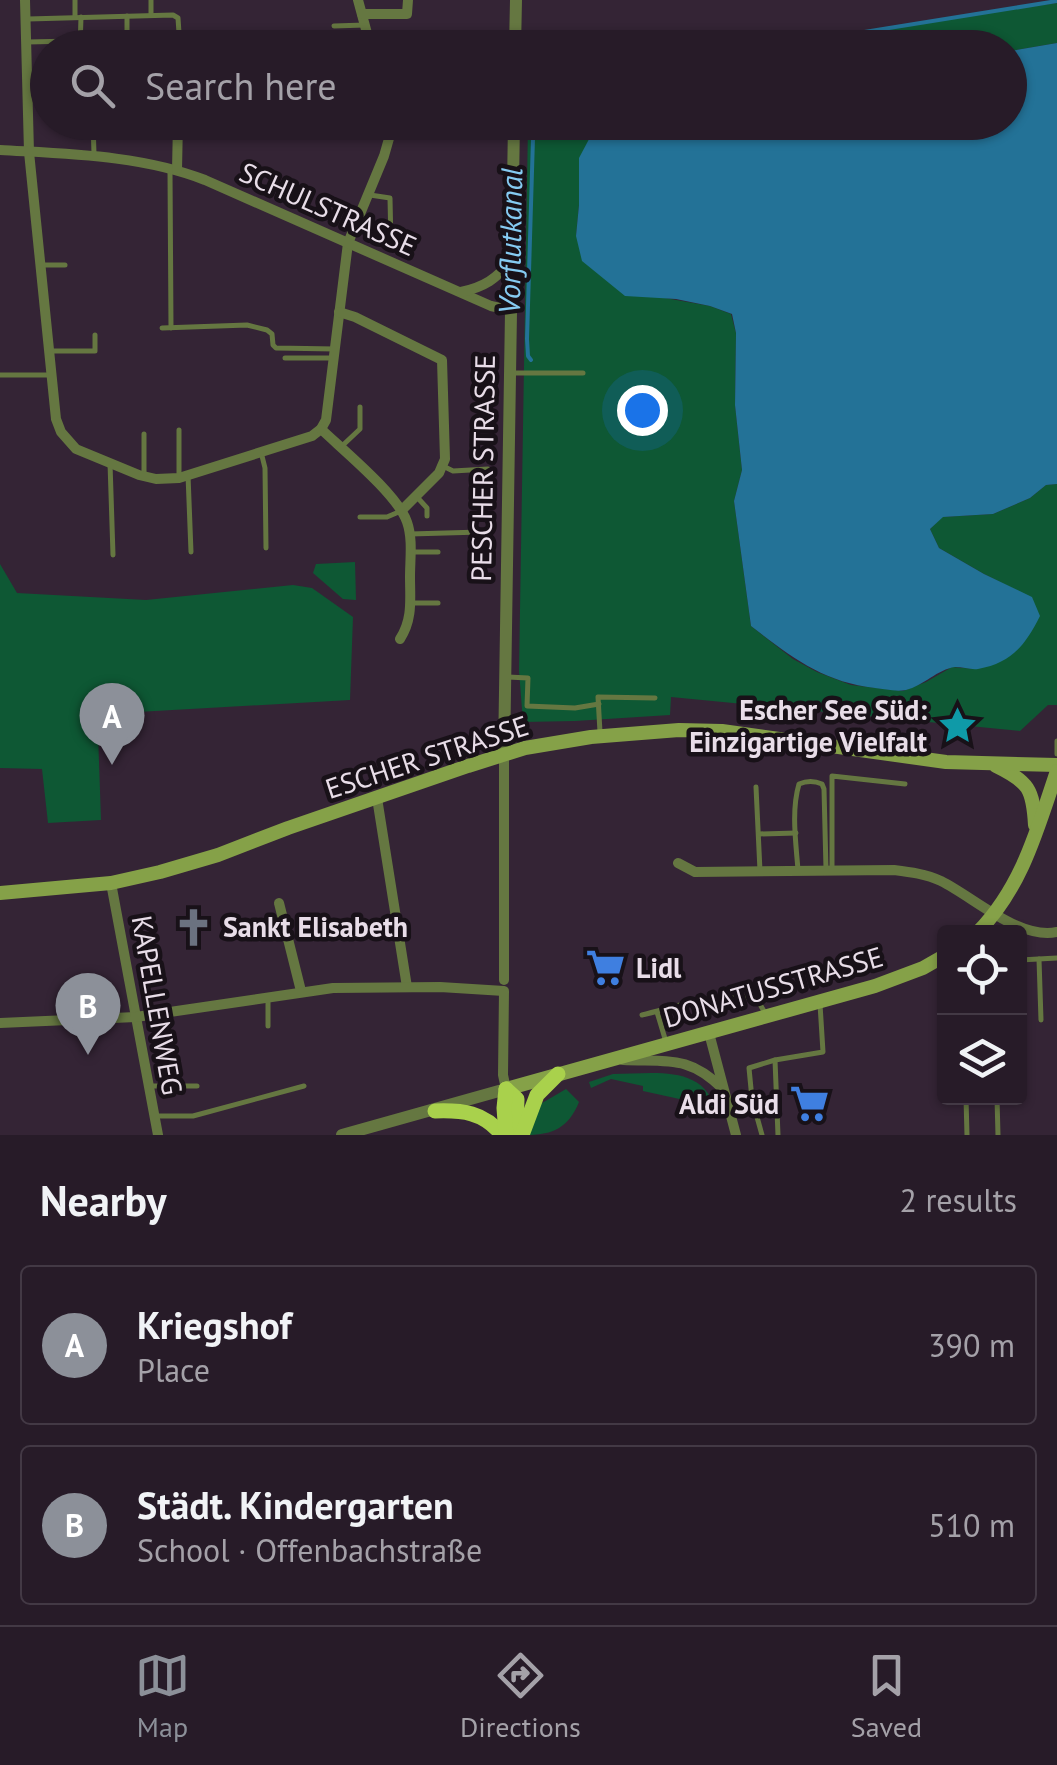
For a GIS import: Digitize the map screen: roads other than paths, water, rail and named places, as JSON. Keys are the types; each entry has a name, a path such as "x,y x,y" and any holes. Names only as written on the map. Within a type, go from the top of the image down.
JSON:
{"highway":[{"path":"519,1135 537,1095 558,1074"},
{"path":"504,1135 506,1089"},
{"path":"506,1089 517,1099 519,1135"},
{"path":"434,1110 472,1112 504,1135"}],"main road":[{"name":"ESCHER STRASSE","path":"0,893 112,883 218,855 504,754 600,736 722,731 946,762 1057,768"},
{"path":"990,763 1018,777 1030,791 1036,831"},
{"path":"985,925 1014,886 1057,768"},
{"name":"DONATUSSTRASSE","path":"506,1089 875,986 937,960"}],"street":[{"path":"25,0 28,152 56,418 60,432 76,449 110,463 168,480 312,436 320,429 326,420 348,243 389,140"},
{"path":"358,0 366,30"},
{"path":"363,20 407,14 408,0"},
{"path":"515,30 516,0"},
{"path":"173,169 176,140"},
{"name":"PESCHER STRASSE","path":"504,754 514,140"},
{"name":"SCHULSTRASSE","path":"0,150 151,163 173,169 497,308 510,310"},
{"path":"460,292 498,277 511,260"},
{"path":"340,312 442,360 445,459 440,473 402,510"},
{"path":"320,429 402,510 410,534 410,604 406,629 400,638"},
{"path":"504,754 506,1089"},
{"path":"377,798 408,986"},
{"path":"678,863 695,872 917,873 937,879 1014,926 1046,935 1057,932"},
{"name":"KAPELLENWEG","path":"112,883 158,1135"},
{"path":"279,903 301,991"},
{"path":"0,1023 136,1017 333,988 504,985"},
{"path":"710,1033 736,1135"},
{"name":"DONATUSSTRASSE","path":"613,1059 695,1066 723,1090"},
{"name":"DONATUSSTRASSE","path":"342,1135 506,1089"}],"lane":[{"path":"75,0 79,30"},
{"path":"151,0 151,15"},
{"path":"388,0 388,14"},
{"path":"25,19 173,15 178,18 179,30"},
{"path":"126,16 126,30"},
{"path":"334,26 363,20"},
{"path":"26,42 30,42"},
{"path":"94,140 94,158"},
{"path":"171,328 173,169"},
{"path":"368,195 390,198 391,245"},
{"path":"39,264 65,265"},
{"path":"162,328 246,325 272,334 276,348 334,353"},
{"path":"48,351 95,350 95,334"},
{"path":"285,358 334,353"},
{"path":"510,373 583,374"},
{"path":"0,375 50,374"},
{"path":"340,448 360,428 360,407"},
{"path":"180,430 191,552"},
{"path":"144,434 144,476"},
{"path":"261,452 265,468 266,548"},
{"path":"110,463 113,556"},
{"path":"443,466 453,470 488,469"},
{"path":"416,496 428,508 427,516"},
{"path":"360,517 393,516 402,510"},
{"path":"410,534 480,532"},
{"path":"410,552 438,552"},
{"path":"410,604 438,603"},
{"path":"504,677 528,678 527,706 574,708 599,704"},
{"path":"600,736 598,697 655,698"},
{"path":"1057,741 1057,754"},
{"path":"829,870 832,776 905,784"},
{"path":"798,870 798,784 817,782 824,789 829,870"},
{"path":"756,787 760,871"},
{"path":"758,834 796,832"},
{"path":"1027,960 1057,958"},
{"path":"1039,959 1041,1020"},
{"path":"642,1015 740,995 757,999 766,1016"},
{"path":"268,996 268,1026"},
{"path":"762,1135 749,1068 822,1052 820,1001"},
{"path":"658,1012 667,1044"},
{"path":"775,1060 778,1135"},
{"path":"149,1086 196,1086"},
{"path":"154,1116 193,1116 304,1086"},
{"path":"966,1105 968,1135"},
{"path":"997,1105 998,1135"}],"water":[{"path":"1057,43 1057,484 1046,485 1030,498 993,514 943,517 930,529 939,548 1032,597 1040,616 1016,651 990,666 949,668 902,691 856,685 823,674 794,658 751,626 734,501 742,470 732,314 676,299 625,296 582,261 576,236 579,158 589,140 1027,140 1027,48"}],"waterway":[{"name":"Vorflutkanal","path":"877,30 1057,1"},
{"name":"Vorflutkanal","path":"531,360 527,339 533,140"}],"place":[{"name":"Escher See Süd: Einzigartige Vielfalt","path":"957,726"},
{"name":"Kriegshof","path":"112,765"},
{"name":"Sankt Elisabeth","path":"193,927"},
{"name":"Lidl","path":"606,968"},
{"name":"Städt. Kindergarten","path":"88,1055"},
{"name":"Aldi Süd","path":"809,1104"}]}
